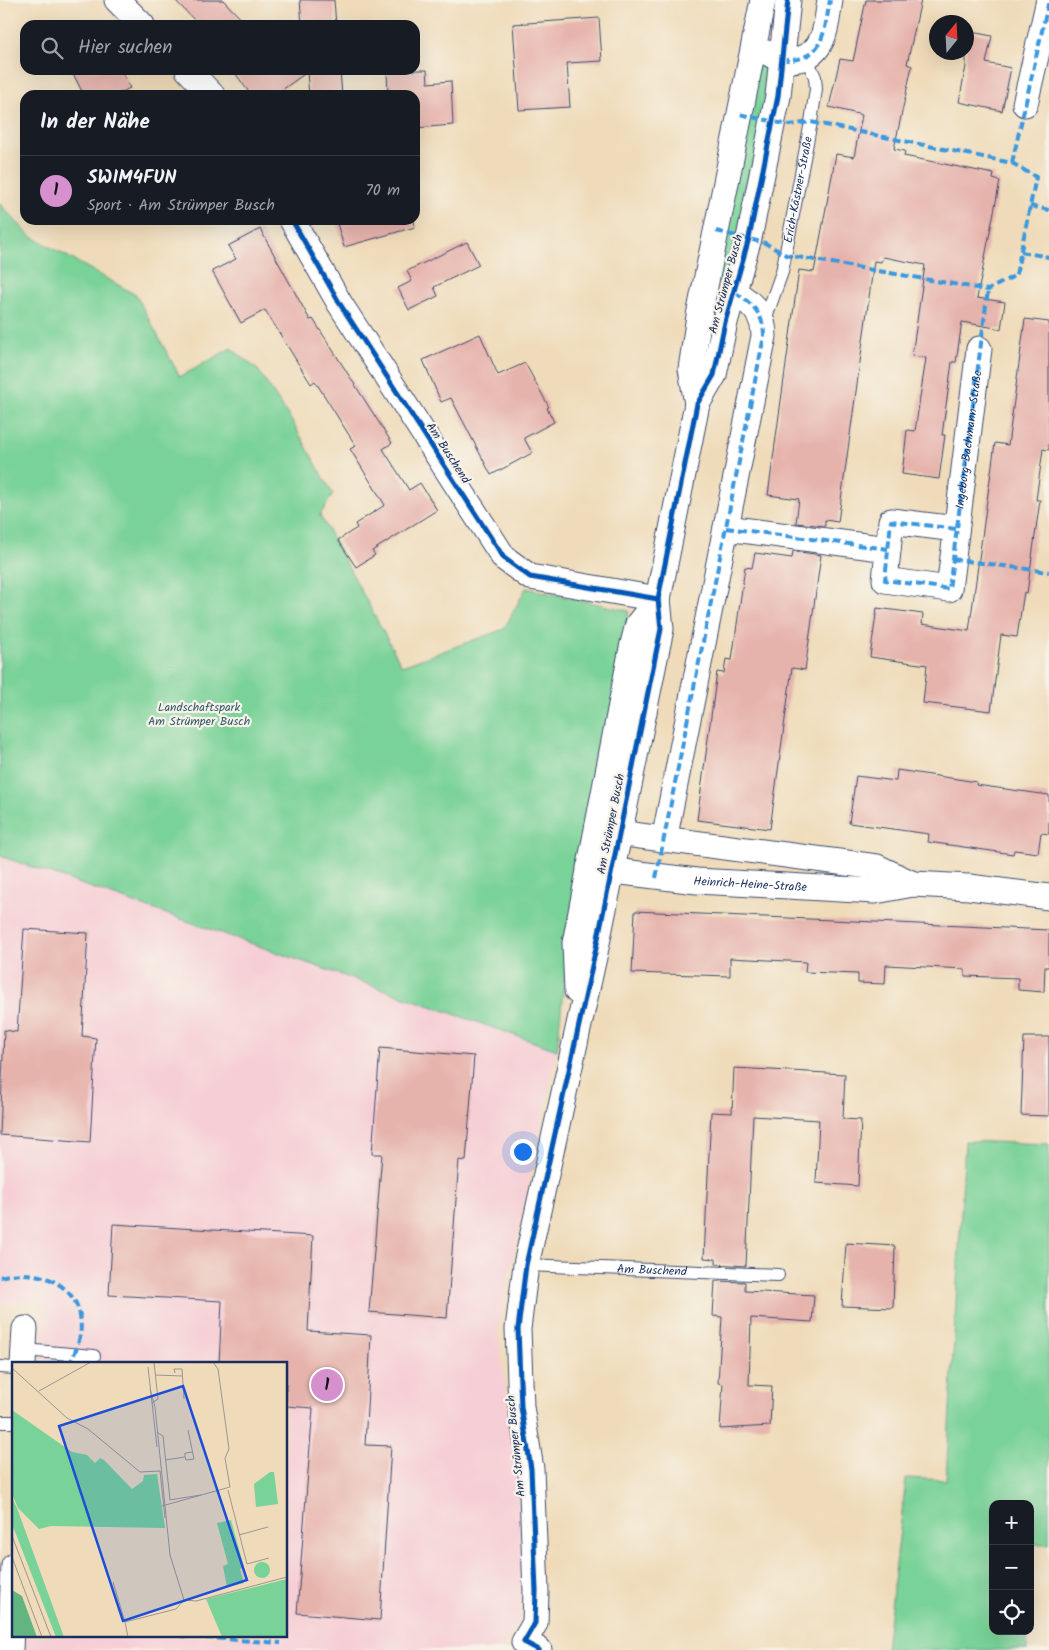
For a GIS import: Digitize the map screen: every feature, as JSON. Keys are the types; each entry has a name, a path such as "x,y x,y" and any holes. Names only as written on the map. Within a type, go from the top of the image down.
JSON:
{"street":[{"path":"117,0 137,20"},
{"name":"Am Strümper Busch","path":"697,404 691,369 698,325 763,0"},
{"name":"Am Strümper Busch","path":"528,1647 535,1623 536,1591 531,1468 521,1407 518,1330 526,1265 579,1020 575,943 601,870 638,624 658,599 697,404 714,375 724,322 748,238 778,96 788,0"},
{"path":"754,38 769,54 781,60 795,60 806,57 817,48 822,38 830,0"},
{"path":"1025,104 1048,0"},
{"path":"193,75 207,90"},
{"name":"Am Buschend","path":"295,225 340,304 504,558 530,577 658,599"},
{"path":"664,840 764,336 764,323 752,305 734,292"},
{"name":"Ingeborg-Bachmann-Straße","path":"956,529 892,521 885,580 949,589 979,350"},
{"path":"726,528 888,550"},
{"name":"Heinrich-Heine-Straße","path":"608,832 877,867 913,884"},
{"name":"Heinrich-Heine-Straße","path":"601,870 697,881 875,890 913,884 969,887 1049,897"},
{"path":"9,1579 10,1650"}],"lane":[{"name":"Erich-Kästner-Straße","path":"764,323 777,292 784,264 812,114 815,77 806,57"},
{"name":"Am Buschend","path":"526,1265 778,1275"},
{"path":"0,1368 22,1353 94,1356"}],"shaded area":[{"path":"0,856 557,1050 498,1331 518,1476 523,1588 519,1623 499,1650 25,1650 25,1638 288,1638 288,1362 41,1362 44,1305 0,1303"}],"green space":[{"path":"758,65 770,70 771,91 729,280 714,283"},
{"name":"Landschaftspark Am Strümper Busch","path":"0,204 29,235 136,295 180,377 231,348 258,370 293,423 333,494 320,515 402,666 504,629 526,588 629,611 567,953 557,1050 0,856"},
{"path":"965,1141 1049,1144 1049,1544 1034,1544 1034,1500 989,1500 989,1635 1027,1635 1027,1650 886,1650 906,1478 946,1480"}],"building":[{"path":"175,0 223,0 242,20 194,20"},
{"path":"300,0 334,0 336,20 302,20"},
{"path":"866,0 921,0 907,64 912,66 894,149 905,151 904,156 994,174 993,179 1000,181 977,298 1005,302 1001,329 962,322 956,362 952,362 942,435 945,435 939,479 902,474 907,430 915,431 926,358 912,356 925,265 883,257 881,262 874,261 838,522 825,520 825,526 796,523 799,499 768,495 799,270 814,272 836,154 854,157 862,115 829,107 840,59 853,61"},
{"path":"599,18 602,61 567,63 570,107 519,110 513,24"},
{"path":"974,33 992,36 986,63 1011,68 1002,111 959,102 966,60 974,60"},
{"path":"420,70 427,70 428,83 451,81 453,125 420,128 420,90 388,90 387,75 420,75"},
{"path":"74,75 124,75 130,88 126,90 81,90"},
{"path":"237,75 303,75 282,90 247,90"},
{"path":"307,75 340,75 342,90 309,90"},
{"path":"337,225 415,225 415,227 344,247"},
{"path":"260,229 310,320 313,319 392,443 383,449 409,490 420,483 437,510 372,551 375,555 356,567 338,540 357,528 355,524 385,505 350,449 356,446 315,381 311,384 265,310 241,323 212,271 236,259 228,246"},
{"path":"467,242 479,265 434,287 438,296 409,310 398,288 412,281 407,271"},
{"path":"1025,319 1049,322 1049,450 1043,449 1036,500 1040,500 1027,593 1024,592 1017,637 1001,635 991,711 923,703 927,665 870,657 877,608 923,614 922,624 969,631 995,443 1008,445"},
{"path":"480,334 498,375 525,363 549,407 547,408 554,422 524,438 532,453 491,475 451,398 441,402 423,360"},
{"path":"793,551 821,555 805,670 792,668 770,829 697,820 717,672 724,673 726,659 732,660 745,567 752,568 755,553 792,558"},
{"path":"897,770 977,782 976,785 1049,795 1049,834 1041,833 1038,853 1014,850 1013,854 928,842 929,834 849,823 856,776 896,781"},
{"path":"635,911 1049,930 1049,967 1045,967 1044,992 1018,990 1018,978 965,976 965,969 886,965 885,984 858,983 858,974 805,972 806,962 730,958 730,976 632,973"},
{"path":"24,929 88,933 82,1036 96,1038 90,1142 0,1135 4,1030 17,1032"},
{"path":"1024,1037 1049,1037 1049,1116 1021,1115"},
{"path":"380,1048 474,1056 466,1161 459,1160 447,1318 369,1312 382,1154 372,1154"},
{"path":"734,1068 845,1074 843,1119 861,1120 858,1186 816,1183 819,1120 753,1116 746,1266 716,1264 716,1259 704,1258 711,1112 732,1113"},
{"path":"113,1224 313,1236 308,1331 371,1335 365,1445 391,1446 380,1620 297,1613 313,1408 288,1406 288,1362 219,1362 222,1301 109,1295"},
{"path":"846,1243 895,1246 893,1308 842,1306"},
{"path":"715,1281 745,1282 745,1291 814,1295 812,1322 751,1318 749,1385 772,1386 770,1426 720,1429 723,1384 718,1383 722,1317 713,1316"}],"marked path":[{"path":"781,60 795,59 806,56 814,51 823,34 830,0"},
{"path":"1012,163 1049,0"},
{"path":"716,231 765,243 786,255 988,290 1016,275 1036,177 1012,163 811,122 789,125 739,114"},
{"path":"1030,206 1049,210"},
{"path":"1021,252 1049,257"},
{"path":"956,529 891,521 885,580 949,589 988,290"},
{"path":"656,878 764,336 762,321 756,310 734,292"},
{"path":"726,528 888,549"},
{"path":"952,559 1049,572"},
{"path":"0,1277 21,1274 40,1276 57,1283 69,1294 78,1307 81,1324 78,1343 70,1362"},
{"path":"210,1638 281,1643"}],"cycle path":[{"path":"539,1650 524,1642 535,1623 536,1591 531,1469 521,1407 518,1329 526,1265 596,948 661,629 658,599 697,404 714,375 725,322 749,238 778,96 788,0"},
{"path":"295,225 340,304 504,558 530,577 658,599"}],"place":[{"name":"SWIM4FUN","path":"327,1385"}]}
